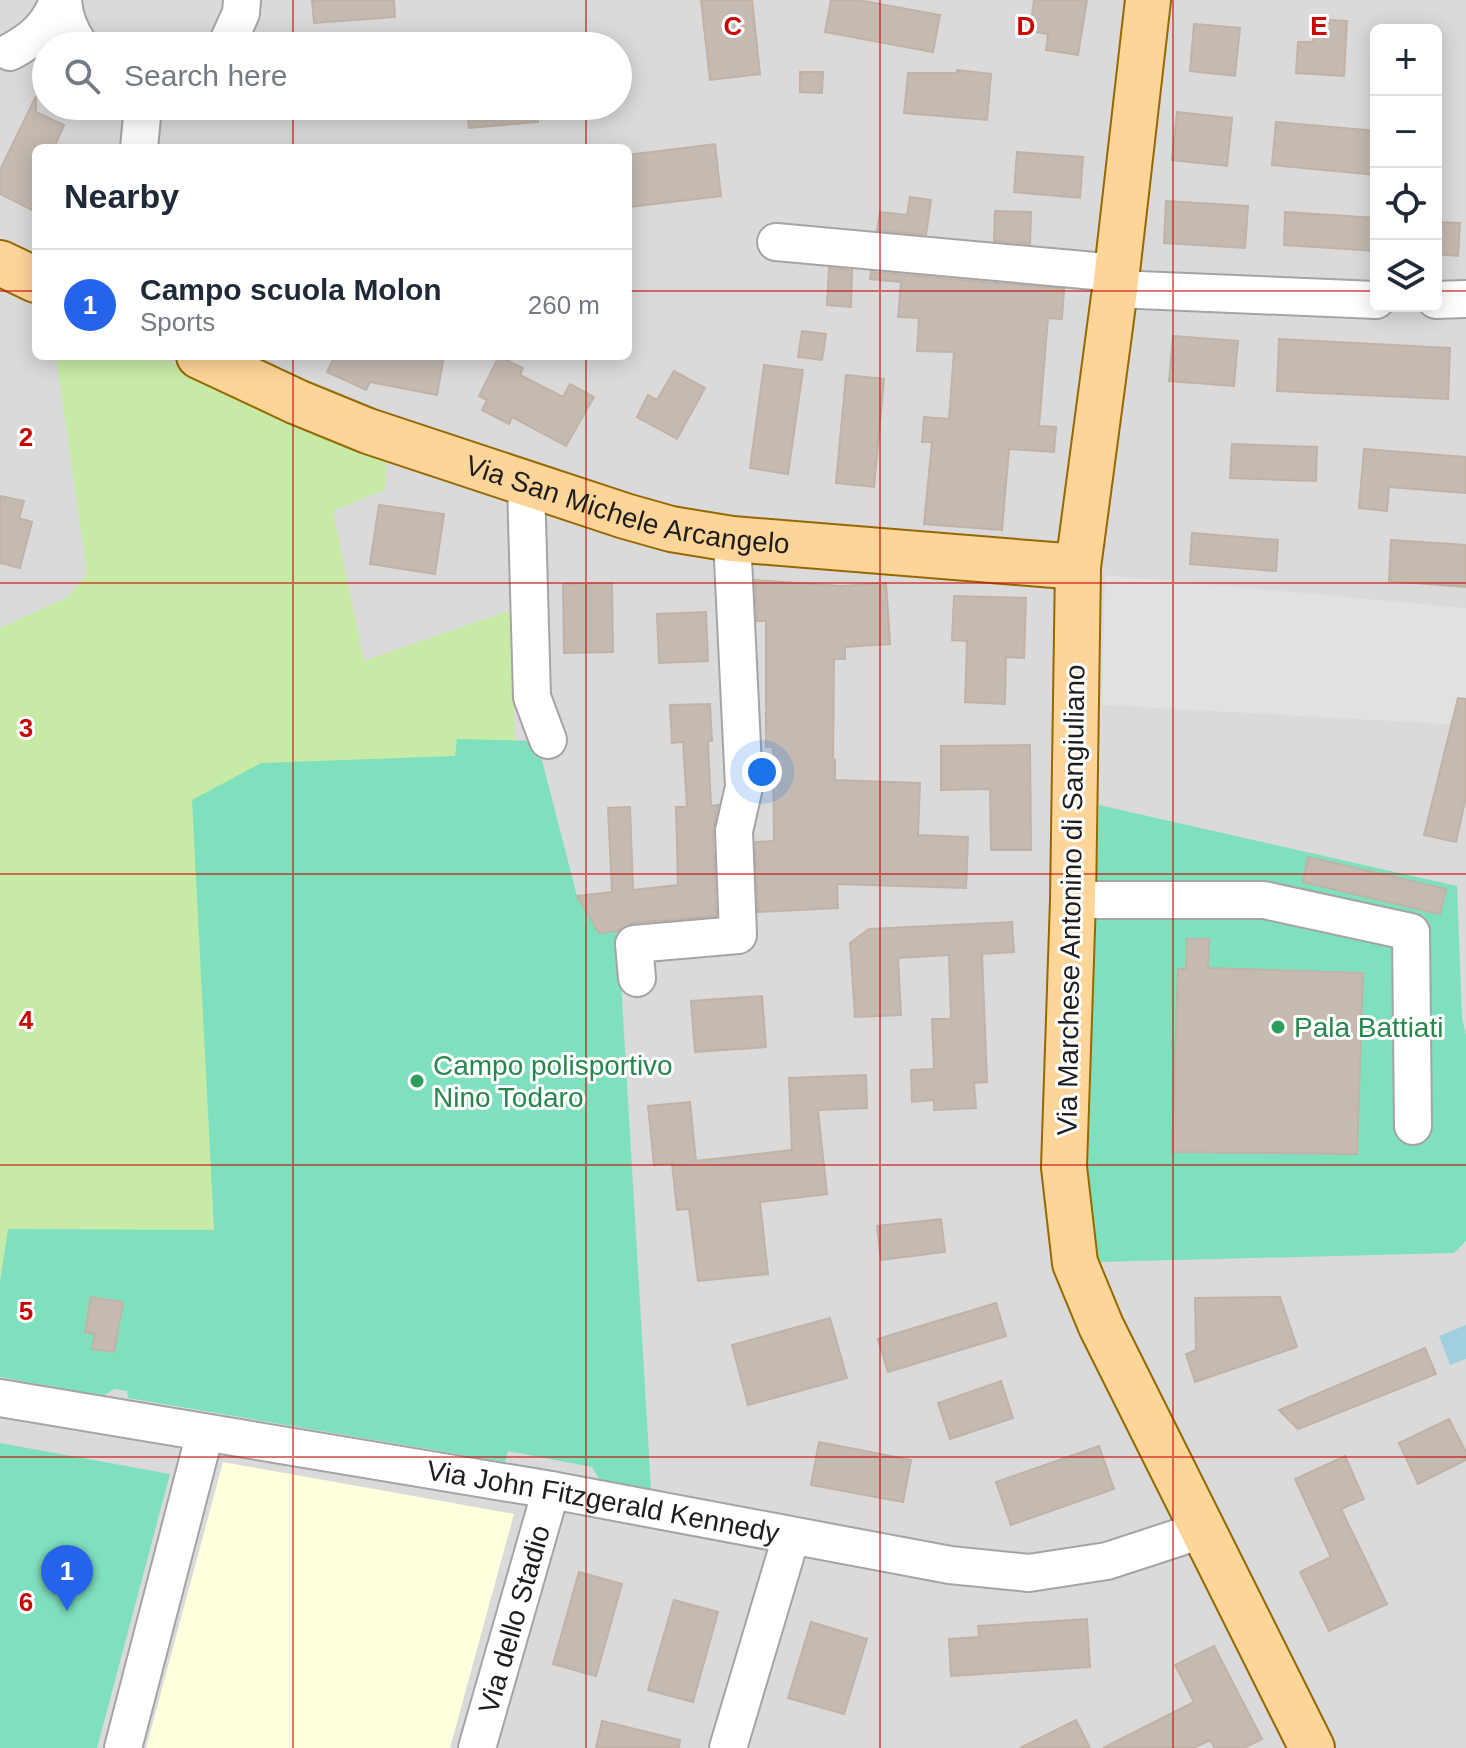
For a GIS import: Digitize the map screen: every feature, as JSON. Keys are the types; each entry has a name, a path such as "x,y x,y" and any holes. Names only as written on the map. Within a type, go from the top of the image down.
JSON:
{"main road":[{"name":"Via Marchese Antonino di Sangiuliano","path":"1148,0 1116,281 1078,567 1073,900 1064,1167 1075,1263 1101,1326 1312,1748"},
{"path":"0,263 32,278"},
{"name":"Via San Michele Arcangelo","path":"208,360 368,431 671,529 732,539 1078,567"}],"street":[{"path":"60,0 71,32"},
{"path":"42,32 60,0"},
{"path":"232,32 241,13 242,0"},
{"path":"5,51 32,40"},
{"path":"5,51 32,58"},
{"path":"139,144 142,120"},
{"path":"776,242 1116,281 1370,300"},
{"path":"1442,300 1466,299"},
{"path":"526,484 532,697 548,740"},
{"path":"637,978 634,944 738,935 734,831 744,787 732,539"},
{"path":"1073,900 1264,900 1411,932 1413,1126"},
{"name":"Via John Fitzgerald Kennedy","path":"0,1398 551,1490 950,1565 1029,1573 1107,1561 1202,1530"},
{"path":"123,1748 205,1433"},
{"name":"Via dello Stadio","path":"477,1748 551,1490"},
{"path":"728,1748 791,1537"}],"shaded area":[{"path":"0,0 1466,0 1466,1748 0,1748"},
{"path":"1105,575 1466,608 1466,725 1102,705"},
{"path":"223,1462 514,1514 450,1748 146,1748"}],"green space":[{"path":"57,360 166,360 387,456 385,490 333,511 364,661 511,610 515,742 458,739 455,756 193,800 214,1231 8,1229 0,1281 0,628 68,597 87,573"},
{"name":"Campo polisportivo Nino Todaro","path":"457,739 537,741 577,896 599,933 618,931 651,1489 599,1479 592,1467 508,1451 505,1462 128,1398 127,1391 114,1389 103,1396 0,1377 0,1282 8,1229 214,1230 192,800 261,763 455,756"},
{"name":"Pala Battiati","path":"1099,805 1457,886 1462,1018 1466,1035 1466,1241 1454,1253 1099,1262 1087,1197"},
{"path":"0,1443 170,1474 97,1748 0,1748"}],"water":[{"path":"1466,1325 1466,1359 1450,1365 1439,1336"}],"building":[{"path":"312,0 394,0 395,17 314,23"},
{"path":"701,0 752,0 760,74 710,80"},
{"path":"831,0 858,0 940,15 933,52 825,32"},
{"path":"1034,0 1087,0 1078,55 1046,50 1048,34 1030,31"},
{"path":"1314,19 1347,21 1344,76 1296,73 1298,42 1313,42"},
{"path":"1194,24 1240,28 1235,76 1190,71"},
{"path":"957,70 991,74 987,120 904,113 908,73 957,73"},
{"path":"800,72 823,72 822,93 800,92"},
{"path":"32,104 32,120 53,120 64,125 56,144 32,144 32,210 0,194 0,170"},
{"path":"1177,112 1232,118 1227,166 1172,160"},
{"path":"468,120 538,120 538,122 469,128"},
{"path":"1276,122 1370,130 1370,174 1272,165"},
{"path":"715,144 721,196 632,207 632,154"},
{"path":"1017,152 1083,157 1080,198 1014,192"},
{"path":"910,197 931,200 926,235 877,230 880,212 907,215"},
{"path":"1166,201 1248,206 1245,248 1164,243"},
{"path":"995,211 1031,212 1030,244 994,241"},
{"path":"1285,212 1370,218 1370,251 1284,245"},
{"path":"1442,222 1460,223 1458,256 1442,255"},
{"path":"829,268 852,270 851,307 827,305"},
{"path":"871,272 1064,289 1062,319 1048,318 1039,426 1056,427 1054,452 1009,449 1002,530 924,524 932,442 922,442 924,417 949,419 954,352 917,351 919,318 898,317 901,282 870,279"},
{"path":"802,331 826,334 822,360 798,357"},
{"path":"1173,336 1238,341 1234,386 1169,381"},
{"path":"1279,339 1450,348 1448,399 1277,391"},
{"path":"333,360 443,360 437,395 370,382 366,390 327,372"},
{"path":"497,360 507,360 523,368 520,375 563,397 570,384 594,397 566,446 512,417 509,424 482,410 487,400 479,396"},
{"path":"764,365 803,370 788,474 750,468"},
{"path":"674,371 705,388 677,439 637,417 648,395 657,400"},
{"path":"846,375 884,379 874,487 836,483"},
{"path":"1232,444 1317,447 1316,481 1230,478"},
{"path":"1364,449 1466,457 1466,493 1389,487 1387,511 1359,508"},
{"path":"0,496 24,501 19,518 32,522 20,568 0,563"},
{"path":"379,505 444,514 435,574 370,564"},
{"path":"1192,533 1278,540 1276,571 1190,564"},
{"path":"1391,540 1466,545 1466,587 1389,581"},
{"path":"755,580 841,586 886,583 890,644 845,647 845,659 834,659 835,780 920,783 918,835 968,837 966,888 837,884 838,908 758,912 755,842 774,841 773,747 766,747 766,621 757,621"},
{"path":"612,583 613,652 564,653 563,584"},
{"path":"954,596 1026,598 1024,658 1006,657 1005,704 965,702 967,641 952,640"},
{"path":"706,612 708,661 659,663 657,614"},
{"path":"1458,698 1466,699 1466,797 1456,842 1424,835"},
{"path":"710,704 711,806 718,805 713,831 716,916 632,923 618,931 599,933 577,896 612,892 608,808 630,807 633,890 678,885 676,807 687,807 683,742 672,743 670,705"},
{"path":"1030,745 1031,850 991,850 990,789 941,790 941,746"},
{"path":"1308,857 1446,889 1440,914 1303,882"},
{"path":"1012,922 1014,952 982,954 987,1082 974,1083 976,1108 934,1110 934,1100 912,1102 911,1070 934,1069 932,1019 951,1019 949,955 898,958 901,1015 855,1017 850,943 869,929"},
{"path":"1187,939 1209,939 1208,968 1363,973 1357,1154 1172,1152 1178,969 1186,969"},
{"path":"762,996 766,1047 695,1052 691,1001"},
{"path":"866,1075 867,1108 818,1110 827,1194 760,1202 768,1274 698,1281 689,1209 677,1210 672,1163 654,1165 648,1106 690,1102 696,1161 792,1150 789,1078"},
{"path":"941,1219 945,1252 881,1260 877,1226"},
{"path":"91,1297 123,1302 114,1352 92,1349 95,1334 85,1332"},
{"path":"1280,1297 1297,1347 1195,1382 1186,1354 1196,1350 1195,1298"},
{"path":"996,1303 1006,1336 888,1372 878,1339"},
{"path":"830,1318 847,1378 748,1405 732,1345"},
{"path":"1425,1348 1436,1374 1298,1429 1279,1410"},
{"path":"1001,1381 1013,1418 950,1439 938,1403"},
{"path":"1449,1419 1466,1452 1466,1460 1418,1484 1399,1443"},
{"path":"819,1442 911,1460 903,1502 811,1485"},
{"path":"1099,1446 1114,1489 1011,1525 996,1482"},
{"path":"1345,1456 1364,1499 1341,1509 1387,1604 1329,1631 1300,1572 1331,1557 1295,1479"},
{"path":"579,1572 622,1584 596,1676 553,1664"},
{"path":"674,1600 718,1612 693,1702 648,1690"},
{"path":"1087,1619 1090,1667 951,1676 949,1639 979,1637 978,1626"},
{"path":"811,1622 867,1639 844,1714 788,1698"},
{"path":"1214,1646 1262,1739 1244,1748 1215,1748 1210,1740 1194,1748 1103,1748 1194,1702 1175,1665"},
{"path":"1076,1720 1090,1748 1020,1748"},
{"path":"602,1721 680,1740 679,1748 596,1748"}],"place":[{"name":"Pala Battiati","path":"1278,1027"},
{"name":"Campo polisportivo Nino Todaro","path":"417,1081"},
{"name":"Campo scuola Molon","path":"67,1611"}]}
